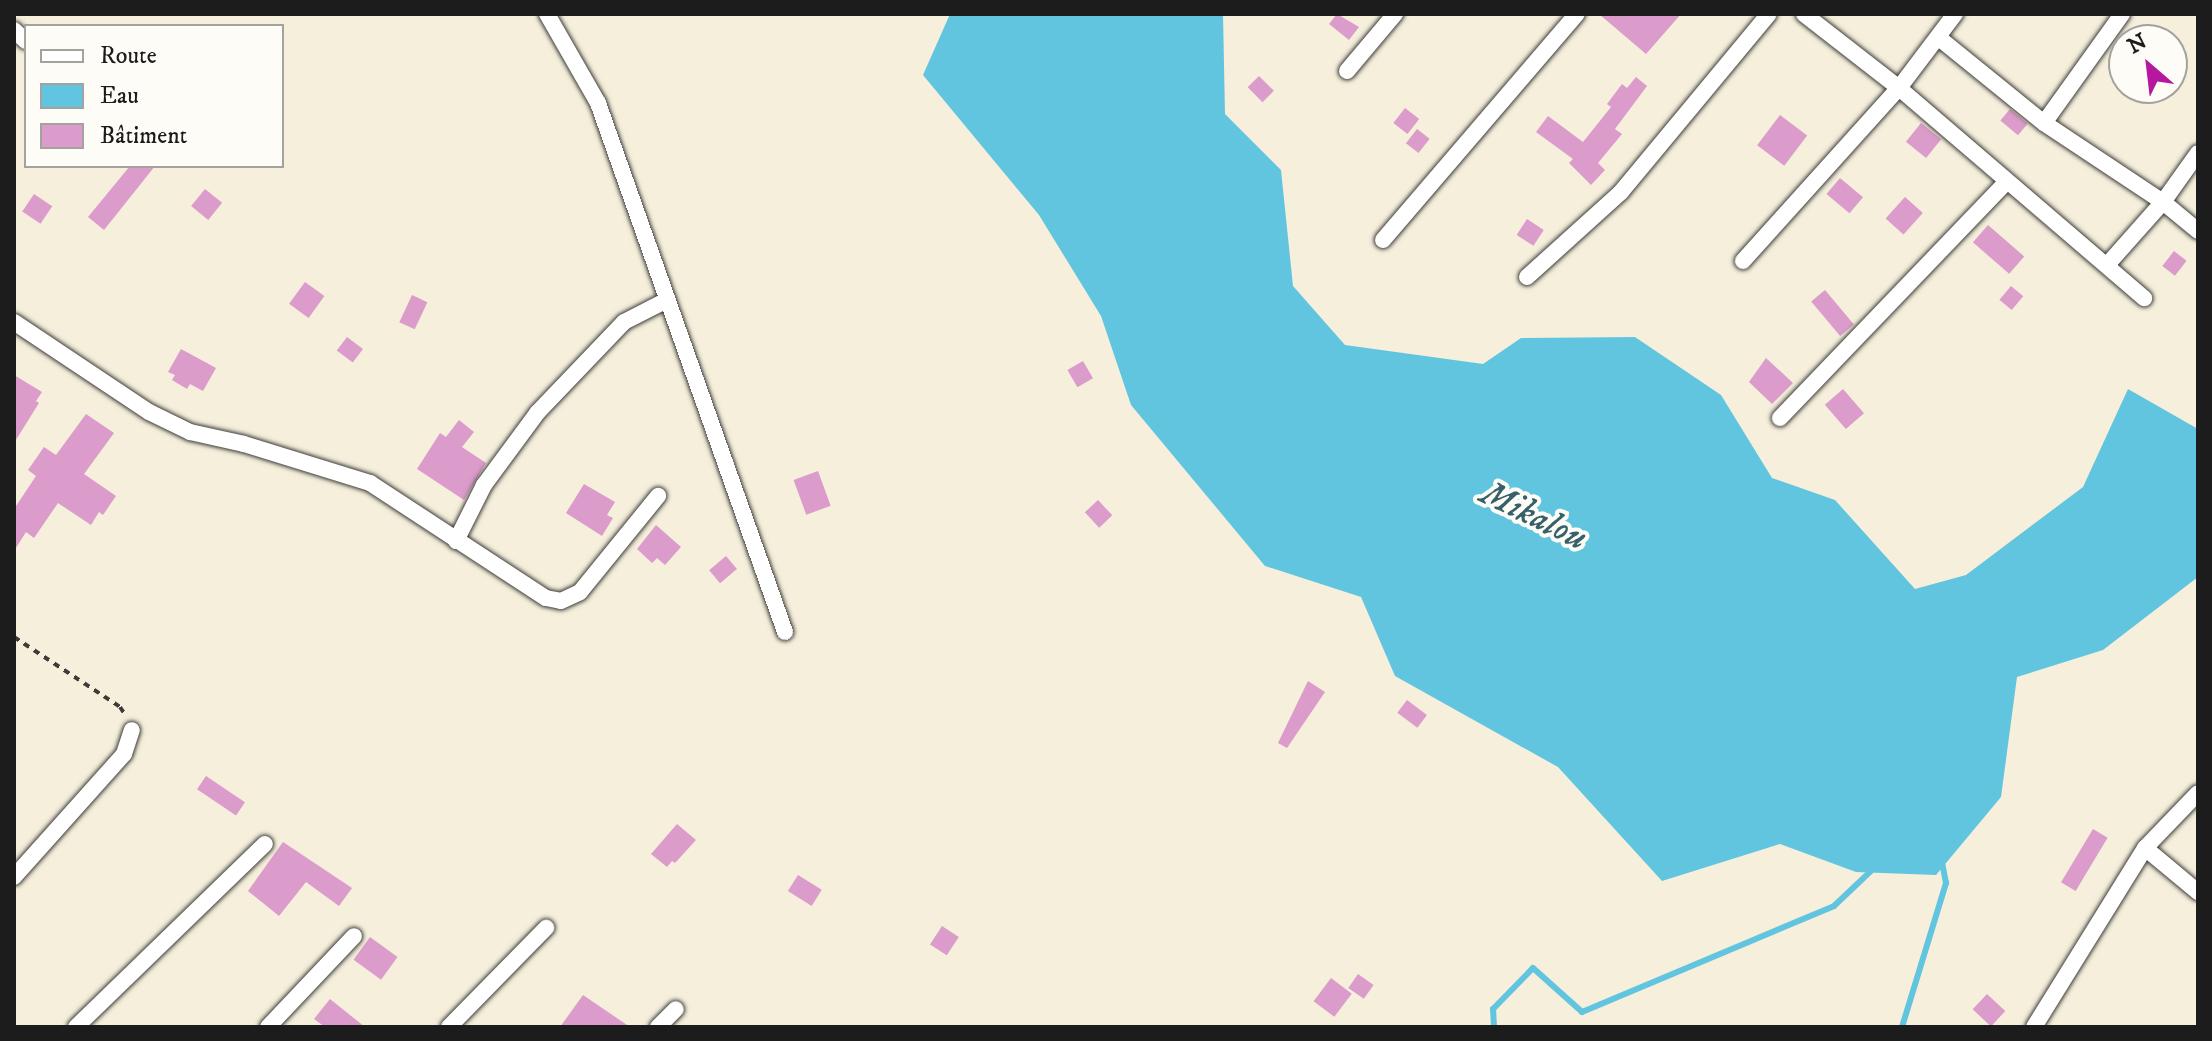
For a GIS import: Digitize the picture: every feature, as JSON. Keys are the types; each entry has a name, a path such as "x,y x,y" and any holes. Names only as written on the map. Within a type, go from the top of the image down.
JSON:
{"street":[{"path":"547,14 598,103 701,387 785,632"},
{"path":"1347,71 1395,14"},
{"path":"1383,240 1577,14"},
{"path":"1527,277 1621,192 1769,14"},
{"path":"1804,14 1899,88 2144,298"},
{"path":"1743,261 1899,88 1955,14"},
{"path":"2044,123 2122,14"},
{"path":"1939,38 2044,123 2163,202 2198,231"},
{"path":"2107,265 2163,202 2198,153"},
{"path":"1780,418 2006,182"},
{"path":"456,541 484,485 537,413 624,322 667,300"},
{"path":"14,322 149,412 190,432 244,444 370,483 546,598 561,601 580,592 658,496"},
{"path":"14,877 124,754 131,741 132,730"},
{"path":"2034,1027 2145,848 2198,793"},
{"path":"76,1027 265,844"},
{"path":"2145,848 2198,892"},
{"path":"449,1027 546,928"},
{"path":"268,1027 354,936"},
{"path":"658,1027 676,1009"}],"path":[{"path":"14,637 120,707 132,730"}],"water":[{"path":"950,14 1223,14 1225,114 1281,170 1293,286 1345,345 1483,364 1521,338 1635,337 1721,395 1772,478 1835,500 1915,589 1966,575 2083,487 2128,389 2198,429 2198,577 2103,650 2017,677 2001,797 1936,875 1856,872 1780,844 1662,881 1558,767 1395,676 1361,597 1265,566 1131,405 1101,316 1039,215 923,75"}],"building":[{"path":"1337,14 1359,27 1349,40 1329,24"},
{"path":"1599,14 1681,14 1646,54"},
{"path":"1259,76 1274,91 1263,102 1248,87"},
{"path":"1636,77 1647,86 1615,129 1622,134 1598,163 1605,170 1591,185 1569,163 1573,159 1536,132 1548,116 1583,142 1611,107 1607,104 1622,84 1627,88"},
{"path":"1405,108 1419,119 1407,134 1393,123"},
{"path":"2010,109 2028,124 2018,135 2000,120"},
{"path":"1780,115 1807,135 1784,166 1757,145"},
{"path":"1921,123 1941,139 1926,158 1906,142"},
{"path":"1417,129 1430,139 1419,153 1406,143"},
{"path":"128,168 153,168 104,230 88,217"},
{"path":"1840,178 1863,197 1849,213 1827,194"},
{"path":"205,189 222,203 208,220 191,206"},
{"path":"34,194 52,206 40,224 22,211"},
{"path":"1905,197 1923,213 1903,235 1886,219"},
{"path":"1527,219 1544,230 1533,246 1517,235"},
{"path":"1988,225 2024,256 2009,274 1973,242"},
{"path":"2174,251 2187,261 2175,276 2162,266"},
{"path":"305,282 324,296 309,318 289,304"},
{"path":"2011,286 2023,296 2012,310 1999,300"},
{"path":"1825,290 1854,324 1840,336 1811,302"},
{"path":"412,295 427,302 415,329 399,322"},
{"path":"347,337 363,349 353,363 337,351"},
{"path":"181,349 216,368 203,391 190,384 187,389 172,380 175,375 168,372"},
{"path":"1766,358 1793,383 1772,404 1749,382"},
{"path":"1083,361 1093,378 1077,387 1067,370"},
{"path":"14,375 42,392 36,401 39,403 14,443"},
{"path":"1843,389 1864,413 1846,429 1825,405"},
{"path":"86,414 114,433 84,474 116,496 103,515 99,512 91,525 58,503 34,538 26,532 14,551 14,509 36,476 28,470 44,447 56,455"},
{"path":"459,420 474,432 462,447 486,463 464,500 417,469 440,433 446,437"},
{"path":"818,471 831,506 806,515 794,480"},
{"path":"584,484 615,502 607,515 613,518 602,536 566,513"},
{"path":"1098,500 1112,515 1099,528 1085,512"},
{"path":"656,525 681,547 665,565 657,558 652,563 637,549"},
{"path":"726,556 737,569 720,583 709,570"},
{"path":"1308,681 1325,692 1287,748 1278,743"},
{"path":"1407,700 1427,715 1417,728 1397,713"},
{"path":"206,776 245,802 236,816 197,789"},
{"path":"677,824 696,840 675,863 672,861 667,867 651,854"},
{"path":"2093,829 2108,838 2076,891 2061,882"},
{"path":"283,842 352,888 339,906 306,882 279,916 248,891"},
{"path":"798,875 822,890 812,906 788,891"},
{"path":"942,926 959,937 947,955 930,944"},
{"path":"370,937 398,957 381,980 354,960"},
{"path":"1358,974 1374,985 1364,999 1348,988"},
{"path":"1331,978 1352,994 1334,1017 1314,1001"},
{"path":"1987,994 2005,1011 1991,1026 1973,1009"},
{"path":"583,995 630,1027 560,1027"},
{"path":"330,999 365,1027 325,1027 314,1019"}],"waterway":[{"name":"Mikalou","path":"1902,1027 1946,883 1942,862"},
{"path":"1494,1027 1493,1009 1533,968 1582,1012 1834,906 1873,869"}]}
